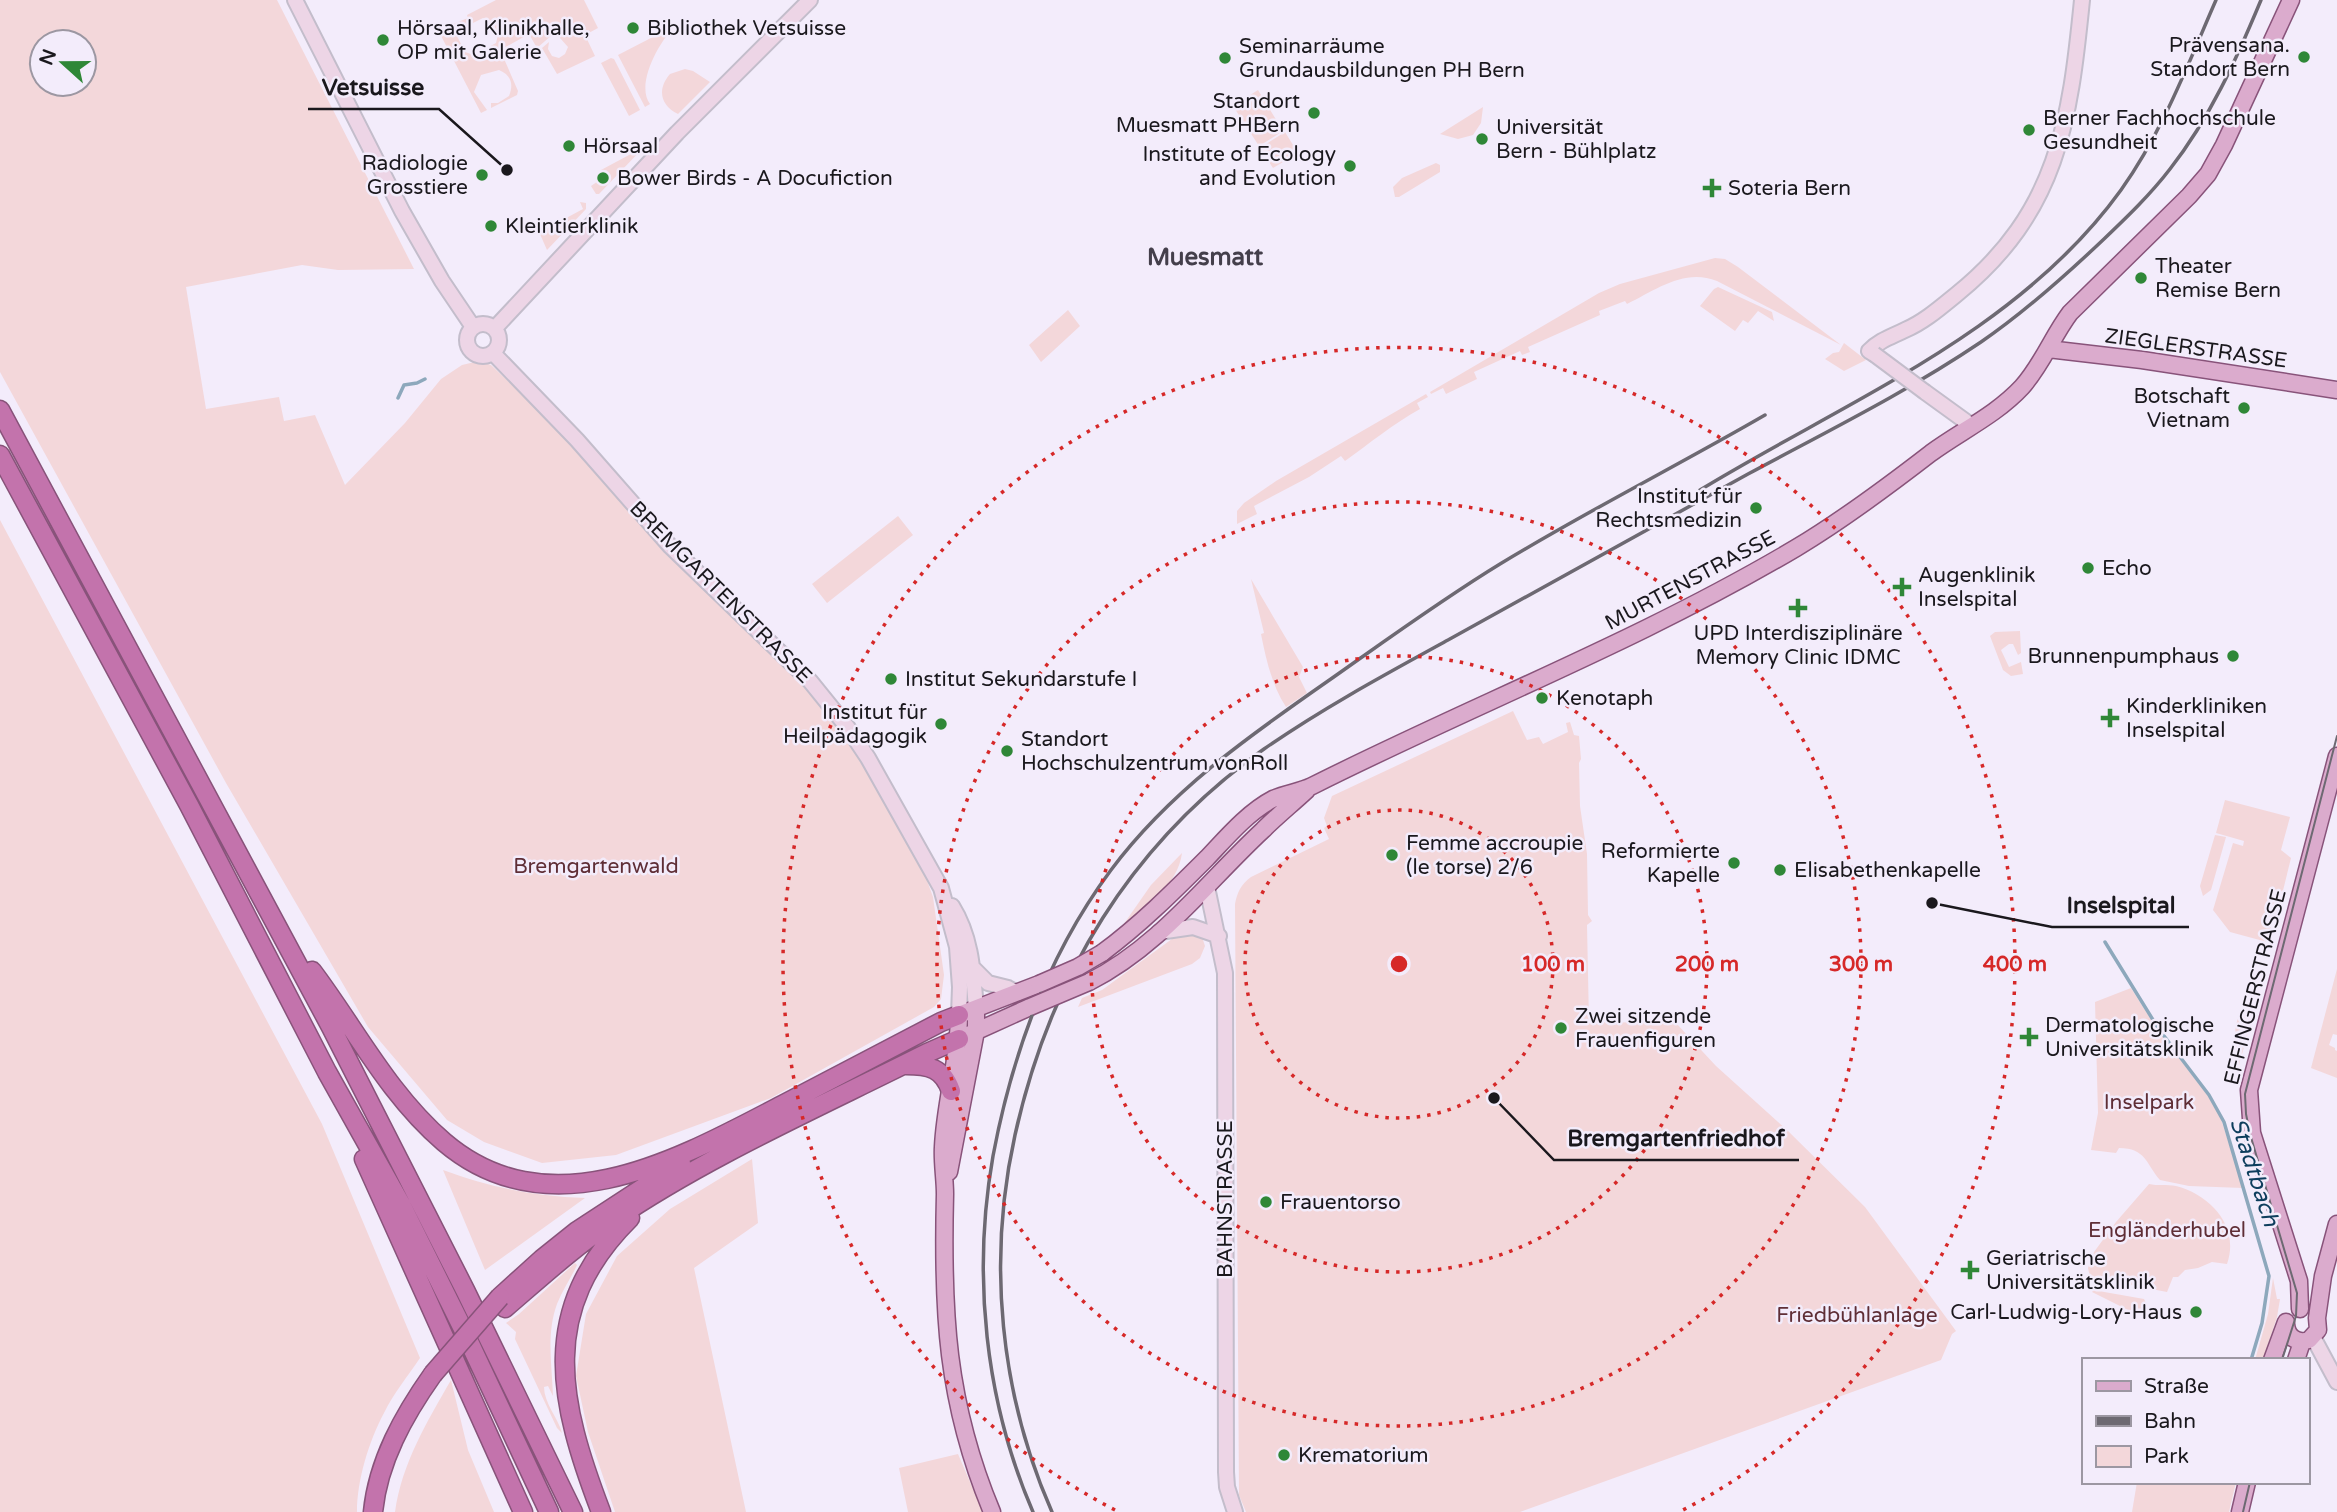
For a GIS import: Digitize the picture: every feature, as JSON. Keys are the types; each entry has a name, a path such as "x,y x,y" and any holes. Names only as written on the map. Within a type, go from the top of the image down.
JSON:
{"highway":[{"path":"0,410 278,926 465,1290 573,1512"},
{"path":"0,455 189,805 327,1072 401,1206 464,1331 549,1512"},
{"path":"278,926 404,1101 443,1141 483,1168 502,1176 537,1184 580,1184 636,1172 722,1137"},
{"path":"373,1512 378,1483 393,1440 411,1406 542,1259 578,1231 722,1137 941,1022 968,1012"},
{"path":"503,1303 585,1241 653,1196 735,1150 959,1039"},
{"path":"903,1065 923,1065 936,1070 943,1075 950,1091"},
{"path":"327,1072 522,1512"},
{"path":"601,1512 576,1445 568,1405 564,1366 568,1326 578,1292 589,1269 622,1226 653,1196"},
{"path":"385,1512 389,1488 403,1445 436,1379"}],"main road":[{"path":"295,0 401,211 435,270 473,327"},
{"path":"495,328 672,139 810,0"},
{"path":"1972,426 1871,353 1888,336 1905,331 1961,291 2006,244 2027,215 2048,177 2062,138 2075,69 2082,0"},
{"name":"MURTENSTRASSE","path":"968,1012 1040,984 1102,953 1143,921 1254,814 1273,800 1310,787 1345,768 1651,626 1752,573 1843,519 1942,445 1996,410 2023,386 2070,313 2189,196 2213,167 2291,0"},
{"path":"482,323 495,328 500,338 493,353 480,356 472,351 467,341 473,327 482,323"},
{"name":"ZIEGLERSTRASSE","path":"2048,349 2141,360 2337,390"},
{"name":"BREMGARTENSTRASSE","path":"493,353 577,440 670,546 787,658 835,710 868,758 962,921 972,967 968,1012"},
{"name":"EFFINGERSTRASSE","path":"2300,1309 2299,1281 2252,1133 2249,1090 2337,756"},
{"name":"MURTENSTRASSE","path":"959,1039 1089,982 1117,966 1159,932 1263,829 1310,787"},
{"path":"1200,865 1207,887"},
{"name":"BAHNSTRASSE","path":"1207,887 1219,936 1225,985 1226,1479 1235,1512"},
{"name":"BREMGARTENSTRASSE","path":"941,888 957,947 960,987 968,1012"},
{"path":"1159,932 1193,927 1219,936"},
{"path":"972,967 988,983 1017,993"},
{"path":"945,1191 976,1031 968,1012"},
{"path":"968,1012 959,1039 943,1147 944,1295 948,1351 966,1439 992,1512"},
{"path":"2297,1358 2318,1327 2317,1318 2327,1257 2337,1224"},
{"path":"2273,1358 2291,1313 2300,1309 2310,1311 2317,1318"},
{"path":"2286,1324 2291,1338 2308,1339"},
{"path":"2308,1339 2337,1382"},
{"path":"2240,1512 2247,1484"}],"green space":[{"name":"Bremgartenwald","path":"0,0 277,0 414,269 338,270 302,265 186,287 206,409 279,397 284,421 315,415 345,485 405,423 441,379 462,365 479,361 491,365 559,429 825,705 858,754 921,864 933,897 944,975 941,999 934,1007 771,1098 616,1155 542,1163 484,1142 447,1120 368,1027 226,783 0,372"},
{"path":"496,0 584,0 598,28 585,35 595,56 557,74 542,48 549,42 548,49 552,56 559,58 565,54 568,47 560,38 559,32 537,48 529,34 504,48 507,55 501,58 505,61 518,91 517,95 491,108 491,103 498,103 509,96 510,80 499,70 481,75 474,92 487,110 481,113 438,30 468,18 467,15","holes":["483,18 492,21 498,35 496,43 474,55 465,52 458,38 461,29"]},
{"path":"676,25 651,63 645,85 650,104 645,107 618,55"},
{"path":"614,59 640,110 629,116 601,63"},
{"path":"685,69 710,82 678,114 667,106 662,91 670,74"},
{"path":"1258,90 1283,131 1259,146 1233,106"},
{"path":"1483,107 1481,123 1473,135 1458,139 1440,134"},
{"path":"1285,132 1298,153 1273,168 1260,148"},
{"path":"644,147 596,194 591,186 604,177 601,170"},
{"path":"1436,163 1440,165 1440,172 1395,197 1393,187 1402,178"},
{"path":"580,202 586,203 586,209 547,250 536,225 538,224 542,231 583,209"},
{"path":"1715,258 1725,259 1738,267 1841,345 1717,281 1693,277 1670,282 1627,304 1625,301 1599,311 1600,315 1528,347 1530,352 1522,355 1520,351 1474,372 1477,379 1446,394 1443,388 1431,394 1430,392 1599,293 1620,284"},
{"path":"1718,287 1772,312 1774,321 1758,311 1748,323 1743,320 1735,331 1700,306"},
{"path":"1068,310 1080,326 1041,362 1029,345"},
{"path":"1844,343 1866,360 1844,371 1825,359 1839,352"},
{"path":"1426,394 1428,397 1417,403 1420,409 1345,461 1341,456 1309,477 1254,506 1257,514 1237,524 1237,511 1244,503 1276,481"},
{"path":"898,516 913,535 827,603 812,584"},
{"path":"0,520 322,1124 420,1358 392,1399 373,1436 362,1474 357,1512 0,1512"},
{"path":"1251,579 1303,667 1299,677 1307,693 1286,707 1267,663 1261,634 1264,633"},
{"path":"2020,631 2021,653 2018,655 2013,644 2001,650 2009,667 2021,662 2023,674 2011,676 2003,670 1990,636 1995,632"},
{"name":"Friedbühlanlage","path":"1513,711 1527,740 1539,737 1543,744 1568,732 1566,723 1570,722 1574,735 1579,736 1580,806 1587,854 1588,915 1592,921 1587,925 1589,1022 1676,1023 1716,1066 1787,1130 1865,1207 1956,1331 1952,1334 1941,1360 1520,1512 1246,1512 1239,1495 1237,896 1251,877 1329,839 1324,828 1327,826 1324,818 1332,796"},
{"path":"2225,800 2290,817 2281,850 2291,858 2276,919 2273,919 2267,942 2230,932 2213,910 2233,843 2243,846 2244,841 2216,833"},
{"path":"2215,835 2226,837 2211,890 2203,896 2200,886"},
{"path":"1182,853 1174,876 1167,886 1121,928 1151,885"},
{"path":"1190,932 1202,937 1205,946 1200,958 1192,964 1078,1007 1082,998 1102,990 1176,936"},
{"path":"2337,969 2337,1035 2333,1034 2329,1045 2337,1051 2337,1078 2311,1068"},
{"name":"Inselpark","path":"2131,988 2220,1116 2243,1188 2189,1186 2160,1180 2144,1158 2135,1151 2119,1148 2116,1153 2091,1150 2098,1113 2095,1002"},
{"path":"2255,1007 2239,1065 2235,1039 2237,1022 2246,1010"},
{"path":"752,1159 758,1223 694,1268 746,1512 615,1512 588,1432 576,1376 586,1314 617,1256 670,1209"},
{"path":"443,1170 513,1190 585,1198 485,1270"},
{"name":"Engländerhubel","path":"2149,1184 2189,1190 2211,1205 2226,1225 2230,1250 2227,1264 2212,1262 2185,1270 2178,1277 2173,1277 2167,1292 2090,1277 2088,1268 2094,1252"},
{"path":"575,1263 577,1265 557,1304 552,1327 550,1350 553,1396 548,1386 544,1387 546,1399 562,1433 557,1428 515,1339 516,1332 506,1323"},
{"path":"2273,1278 2277,1299 2280,1299 2277,1317 2264,1358 2256,1358 2268,1314"},
{"path":"2093,1290 2144,1299 2146,1303 2142,1313 2138,1315 2092,1292"},
{"path":"451,1380 468,1450 494,1512 395,1512 409,1460"},
{"path":"958,1454 983,1512 908,1512 899,1468"},
{"path":"2137,1484 2236,1484 2229,1512 2132,1512"}],"waterway":[{"path":"398,398 404,385 425,379"},
{"name":"Stadtbach","path":"2105,942 2158,1028 2209,1095 2224,1122 2269,1276 2262,1323 2252,1358"}],"tram line":[{"path":"2283,1358 2296,1316 2297,1293 2250,1134 2245,1094 2337,736"},
{"path":"2243,1512 2250,1484"}],"railway":[{"path":"1700,490 1927,360 2032,285 2079,240 2136,168 2173,98 2216,0"},
{"path":"1052,1512 1034,1467 1010,1374 1001,1279 1006,1183 1030,1077 1050,1021 1074,968 1103,918 1136,871 1174,827 1217,786 1264,749 1309,719 1560,577 1895,395 1981,342 2013,318 2060,280 2104,239 2170,169 2198,130 2221,88 2261,0"},
{"path":"1033,1512 1004,1426 987,1337 984,1292 987,1201 1001,1118 1022,1043 1051,970 1089,902 1111,870 1158,815 1184,790 1269,723 1413,621 1500,564 1765,415"}],"place":[{"name":"Bibliothek Vetsuisse","path":"633,28"},
{"name":"Hörsaal, Klinikhalle, OP mit Galerie","path":"383,40"},
{"name":"Prävensana. Standort Bern","path":"2304,57"},
{"name":"Seminarräume Grundausbildungen PH Bern","path":"1225,58"},
{"name":"Standort Muesmatt PHBern","path":"1314,113"},
{"name":"Berner Fachhochschule Gesundheit","path":"2029,130"},
{"name":"Universität Bern - Bühlplatz","path":"1482,139"},
{"name":"Hörsaal","path":"569,146"},
{"name":"Institute of Ecology and Evolution","path":"1350,166"},
{"name":"Vetsuisse","path":"507,170"},
{"name":"Radiologie Grosstiere","path":"482,175"},
{"name":"Bower Birds - A Docufiction","path":"603,178"},
{"name":"Soteria Bern","path":"1712,188"},
{"name":"Kleintierklinik","path":"491,226"},
{"name":"Theater Remise Bern","path":"2141,278"},
{"name":"Botschaft Vietnam","path":"2244,408"},
{"name":"Institut für Rechtsmedizin","path":"1756,508"},
{"name":"Echo","path":"2088,568"},
{"name":"Augenklinik Inselspital","path":"1902,587"},
{"name":"UPD Interdisziplinäre Memory Clinic IDMC","path":"1798,608"},
{"name":"Brunnenpumphaus","path":"2233,656"},
{"name":"Institut Sekundarstufe I","path":"891,679"},
{"name":"Kenotaph","path":"1542,698"},
{"name":"Kinderkliniken Inselspital","path":"2110,718"},
{"name":"Institut für Heilpädagogik","path":"941,724"},
{"name":"Standort Hochschulzentrum vonRoll","path":"1007,751"},
{"name":"Femme accroupie (le torse) 2/6","path":"1392,855"},
{"name":"Reformierte Kapelle","path":"1734,863"},
{"name":"Elisabethenkapelle","path":"1780,870"},
{"name":"Inselspital","path":"1932,903"},
{"name":"Zwei sitzende Frauenfiguren","path":"1561,1028"},
{"name":"Dermatologische Universitätsklinik","path":"2029,1037"},
{"name":"Bremgartenfriedhof","path":"1494,1098"},
{"name":"Frauentorso","path":"1266,1202"},
{"name":"Geriatrische Universitätsklinik","path":"1970,1270"},
{"name":"Carl-Ludwig-Lory-Haus","path":"2196,1312"},
{"name":"Krematorium","path":"1284,1455"}],"district":[{"name":"Muesmatt","path":"1205,257"}]}
